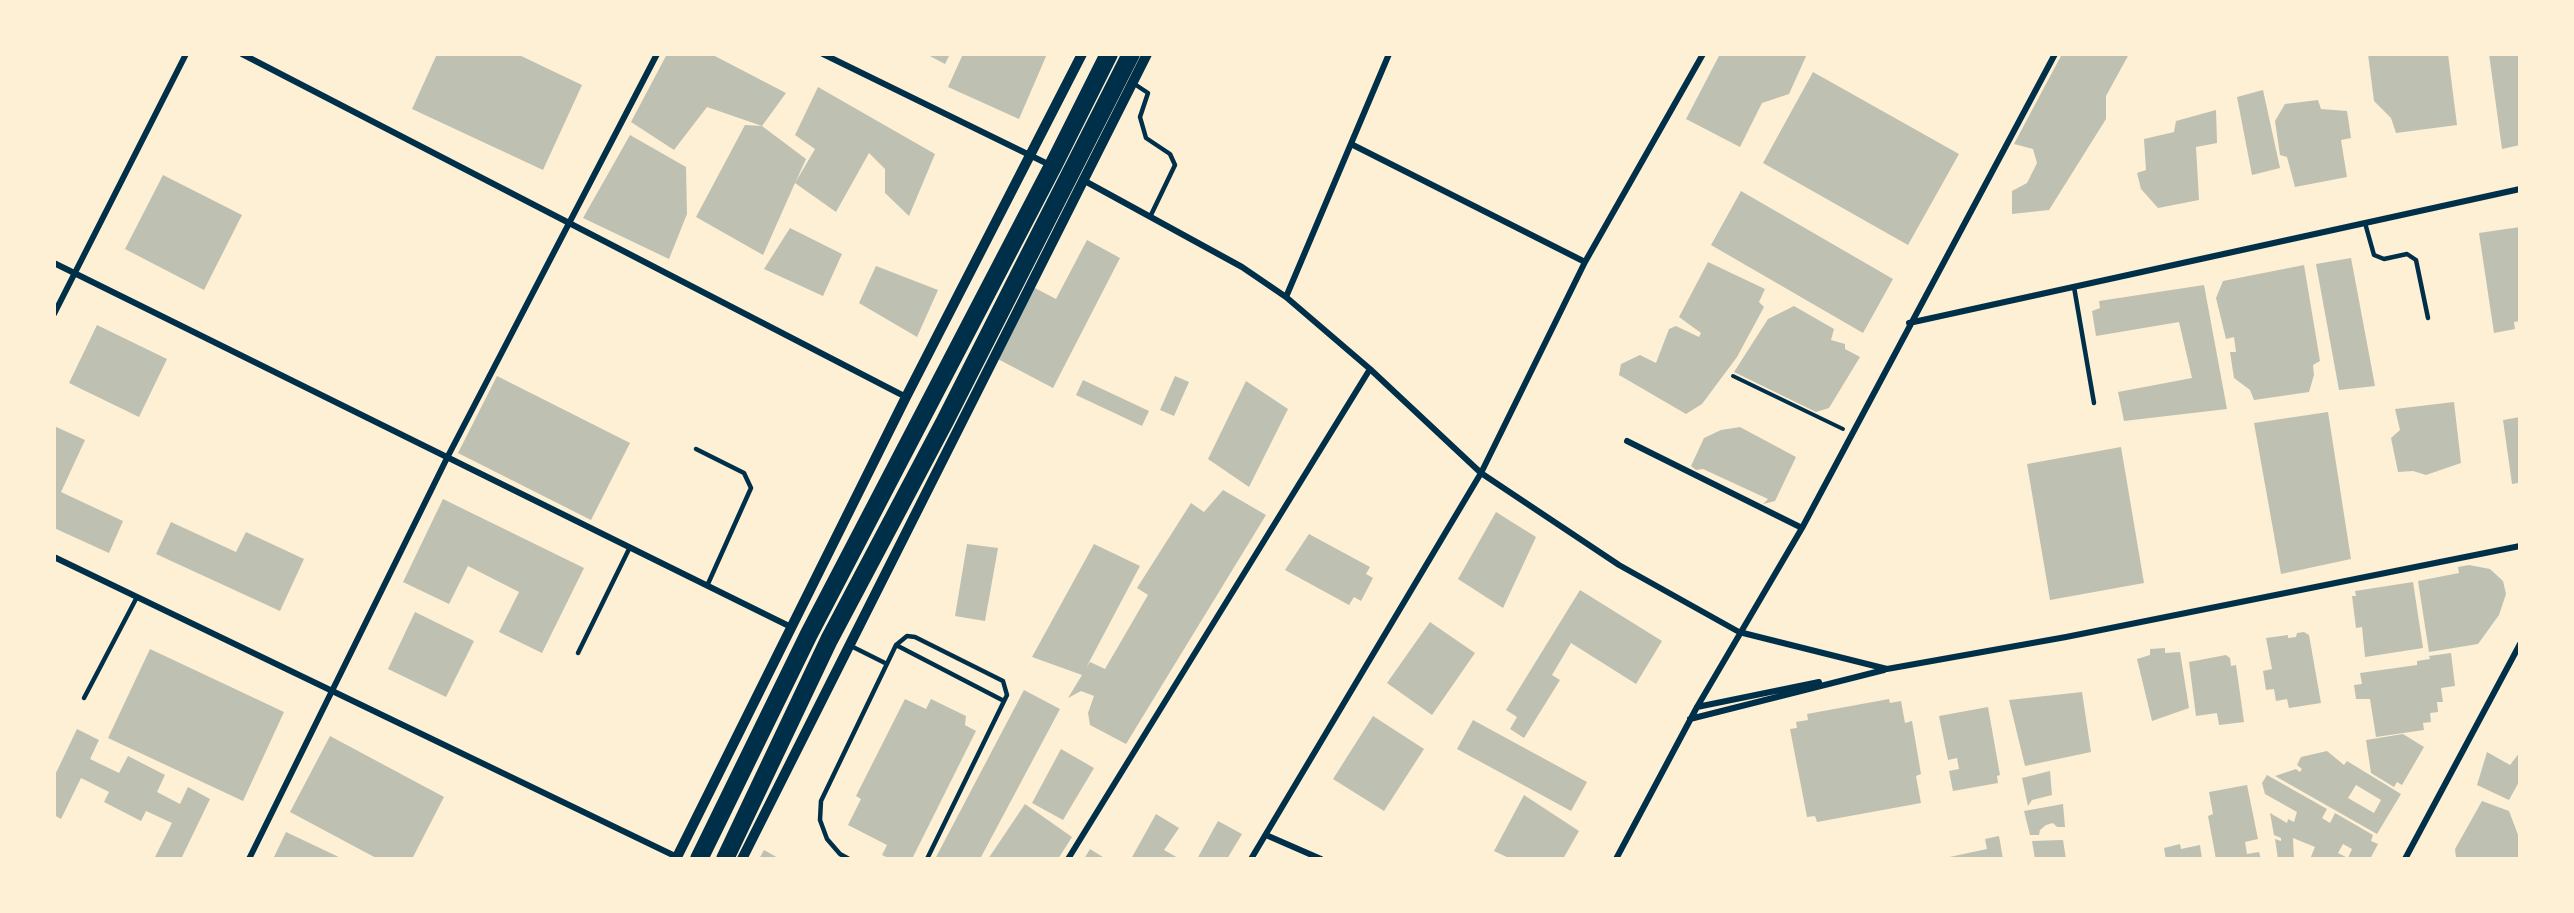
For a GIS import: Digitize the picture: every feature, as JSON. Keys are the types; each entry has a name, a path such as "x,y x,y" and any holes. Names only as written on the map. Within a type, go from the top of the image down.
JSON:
{"highway":[{"path":"699,859 809,634 1049,174 1108,54"},
{"path":"724,859 829,640 951,411 1131,54"}],"street":[{"path":"54,314 186,54"},
{"path":"242,54 906,397"},
{"path":"249,859 448,456 657,54"},
{"path":"823,54 1082,180 1242,267 1286,297 1370,369 1482,473 1618,565 1739,632 1887,669"},
{"path":"54,557 676,858 906,397 1082,54"},
{"path":"742,859 1147,54"},
{"path":"1286,297 1353,145 1389,54"},
{"path":"1251,859 1482,473 1585,262 1703,54"},
{"path":"1616,859 1697,706 1802,528 1909,323 2055,54"},
{"path":"1353,145 1585,262"},
{"path":"1909,323 2520,189"},
{"path":"54,263 791,627"},
{"path":"1068,859 1370,369"},
{"path":"1627,441 1802,528"},
{"path":"1697,706 2066,637 2520,546"},
{"path":"2405,859 2520,644"},
{"path":"1690,719 1887,669"},
{"path":"1266,834 1321,859"}],"lane":[{"path":"1132,82 1148,93 1140,117 1146,138 1170,154 1175,165 1150,217"},
{"path":"2365,223 2374,255 2384,259 2408,254 2416,260 2428,318"},
{"path":"2074,287 2094,403"},
{"path":"696,449 744,473 751,488 707,586"},
{"path":"578,653 630,547"},
{"path":"84,698 137,597"},
{"path":"849,859 840,854 827,839 820,820 820,801 896,645 908,636 915,637 1003,681 1007,695 927,859"},
{"path":"849,645 887,664"},
{"path":"896,645 1004,701"}],"path":[{"path":"1733,376 1851,433"}],"building":[{"path":"437,54 517,54 582,85 543,170 412,109"},
{"path":"667,54 711,54 786,93 762,126 707,107 674,150 631,122"},
{"path":"926,54 950,54 945,64"},
{"path":"963,54 1047,54 1019,119 948,87"},
{"path":"1720,54 1807,54 1789,94 1762,103 1740,147 1686,119"},
{"path":"2062,54 2129,54 2106,96 2106,119 2049,210 2012,214 2012,191 2027,183 2037,163 2033,149 2014,144"},
{"path":"2368,54 2448,54 2457,125 2396,133 2391,118 2374,101"},
{"path":"2489,54 2520,54 2520,145 2502,149"},
{"path":"1813,72 1959,154 1908,245 1763,163"},
{"path":"818,87 935,154 909,216 885,193 885,169 869,153 836,212 795,183 815,149 795,135"},
{"path":"2263,90 2280,168 2252,175 2237,97"},
{"path":"2318,100 2321,109 2347,111 2351,138 2341,140 2347,177 2295,187 2287,157 2280,155 2275,121 2285,104"},
{"path":"2216,110 2217,143 2196,147 2199,200 2158,208 2141,189 2137,173 2146,170 2144,139 2174,132 2176,121"},
{"path":"745,125 762,126 806,159 763,255 696,217"},
{"path":"630,135 686,167 687,214 669,259 583,218"},
{"path":"163,175 242,215 204,290 125,249"},
{"path":"1741,191 1893,279 1863,333 1711,245"},
{"path":"2520,227 2520,321 2514,322 2515,329 2494,333 2479,233"},
{"path":"790,228 842,254 823,296 764,269"},
{"path":"1087,240 1120,258 1053,388 994,357 1031,286 1056,299"},
{"path":"2351,258 2375,386 2339,390 2316,264"},
{"path":"1708,262 1765,289 1759,302 1764,307 1737,357 1702,404 1686,414 1619,375 1621,364 1640,355 1656,363 1669,329 1676,326 1699,337 1701,333 1679,317"},
{"path":"2304,265 2320,361 2313,365 2314,375 2309,392 2254,400 2250,390 2234,378 2230,352 2236,352 2234,337 2226,339 2216,298 2223,281"},
{"path":"876,266 938,290 917,337 859,303"},
{"path":"2204,285 2227,409 2124,421 2118,392 2192,378 2179,322 2096,336 2092,311 2100,308 2099,301"},
{"path":"1794,306 1834,329 1831,340 1845,344 1845,349 1860,357 1829,408 1816,412 1734,372 1768,319"},
{"path":"97,325 167,359 139,417 69,383"},
{"path":"497,376 630,443 591,520 458,453"},
{"path":"1175,376 1189,382 1174,416 1160,410"},
{"path":"1083,380 1149,411 1142,426 1076,395"},
{"path":"1246,381 1288,409 1249,487 1208,459"},
{"path":"2454,402 2461,463 2426,475 2413,471 2398,472 2391,438 2400,430 2395,409"},
{"path":"2328,412 2351,559 2281,574 2254,423"},
{"path":"2520,417 2519,488 2518,483 2512,484 2503,420"},
{"path":"54,426 85,440 61,492 123,521 109,553 54,528"},
{"path":"1740,427 1796,457 1775,501 1763,504 1768,499 1703,469 1696,470 1691,466 1704,438 1721,430"},
{"path":"2121,447 2144,583 2050,600 2027,464"},
{"path":"1223,490 1266,515 1126,744 1090,725 1088,713 1094,696 1081,691 1068,698 1082,675 1032,657 1094,544 1140,566 1086,668 1090,662 1105,669 1148,595 1137,588 1191,503 1204,512"},
{"path":"443,499 584,568 542,653 499,632 519,592 468,566 449,604 403,582"},
{"path":"1496,512 1536,537 1503,608 1458,579"},
{"path":"171,522 236,552 246,532 304,559 280,611 156,554"},
{"path":"1309,534 1370,567 1366,574 1373,578 1361,601 1354,597 1349,605 1285,570"},
{"path":"967,544 998,548 985,621 955,616"},
{"path":"2469,565 2490,569 2503,581 2506,594 2499,615 2478,644 2429,652 2418,581 2459,573 2458,567"},
{"path":"2413,582 2423,648 2365,657 2362,627 2356,628 2352,596 2356,596 2355,591"},
{"path":"1580,590 1662,641 1636,684 1571,643 1552,675 1560,680 1524,738 1510,729 1517,717 1506,710"},
{"path":"415,612 474,641 446,697 388,669"},
{"path":"1430,622 1475,653 1432,715 1387,683"},
{"path":"2304,632 2309,635 2321,703 2289,708 2287,699 2276,701 2274,689 2266,690 2263,671 2272,669 2266,638 2288,635 2288,638 2296,637 2297,633"},
{"path":"2165,648 2165,653 2180,652 2189,708 2152,721 2137,659 2150,655 2150,649"},
{"path":"150,649 284,712 243,801 108,738"},
{"path":"2451,653 2455,686 2441,688 2443,702 2437,702 2438,712 2430,713 2431,722 2423,723 2424,730 2376,737 2370,699 2356,699 2354,685 2362,684 2360,673 2417,665 2417,661 2430,659 2429,656"},
{"path":"2226,655 2230,658 2231,666 2236,665 2244,722 2219,725 2217,713 2196,716 2189,662"},
{"path":"1024,690 1060,709 980,859 935,859"},
{"path":"2082,692 2091,752 2025,766 2009,700"},
{"path":"905,699 926,709 931,699 966,716 965,725 976,731 912,859 890,859 882,855 887,845 848,825 861,799 856,796"},
{"path":"1889,699 1890,703 1901,701 1905,723 1912,721 1921,774 1916,776 1921,803 1817,822 1815,816 1807,817 1790,729 1797,728 1796,722 1808,720 1807,714"},
{"path":"1988,707 2000,775 1997,776 1998,783 1953,791 1949,771 1959,769 1957,758 1948,760 1939,716"},
{"path":"1373,716 1424,749 1384,811 1333,779"},
{"path":"1473,720 1587,782 1571,811 1457,749"},
{"path":"77,729 99,740 90,759 119,773 128,756 165,775 157,792 180,804 188,787 210,799 181,859 154,859 172,823 146,811 141,821 104,802 109,792 81,778 61,819 54,815 54,777"},
{"path":"2403,734 2424,747 2402,785 2397,782 2394,787 2371,773 2366,740"},
{"path":"330,736 444,797 412,859 378,859 290,812"},
{"path":"1061,749 1094,768 1063,820 1032,803"},
{"path":"2327,751 2344,765 2347,761 2401,794 2377,834 2275,776 2296,769 2300,772 2302,769 2297,765 2301,757","holes":["2356,785 2381,800 2374,813 2348,798"]},
{"path":"2487,752 2510,765 2520,752 2520,780 2509,800 2477,785"},
{"path":"2050,771 2052,795 2032,800 2028,806 2022,778"},
{"path":"2267,775 2327,809 2322,818 2330,823 2335,813 2373,835 2371,841 2378,844 2370,859 2310,859 2315,847 2293,838 2294,859 2278,859 2275,839 2281,841 2281,838 2274,835 2270,813 2287,823 2288,819 2294,822 2297,812 2265,794 2262,783","holes":["2343,844 2352,849 2348,858 2338,853"]},
{"path":"2247,785 2258,839 2245,842 2247,854 2259,852 2261,859 2216,859 2208,816 2213,814 2209,792"},
{"path":"1524,795 1579,831 1563,859 1511,859 1494,851"},
{"path":"2482,801 2509,811 2520,840 2520,859 2456,858 2455,849"},
{"path":"1025,804 1072,837 1058,859 988,859"},
{"path":"2063,804 2065,827 2057,827 2053,823 2040,830 2039,835 2030,835 2024,811"},
{"path":"1156,814 1179,828 1164,850 1180,859 1131,859"},
{"path":"1218,821 1242,834 1227,859 1197,859"},
{"path":"286,832 343,859 273,859"},
{"path":"1999,836 2003,859 1940,859 1987,849 1985,839"},
{"path":"2063,840 2066,859 2035,859 2032,841"},
{"path":"2180,844 2181,849 2200,845 2202,859 2166,859 2164,848"},
{"path":"1090,849 1106,859 1084,859"},
{"path":"764,850 780,859 759,859"}]}
